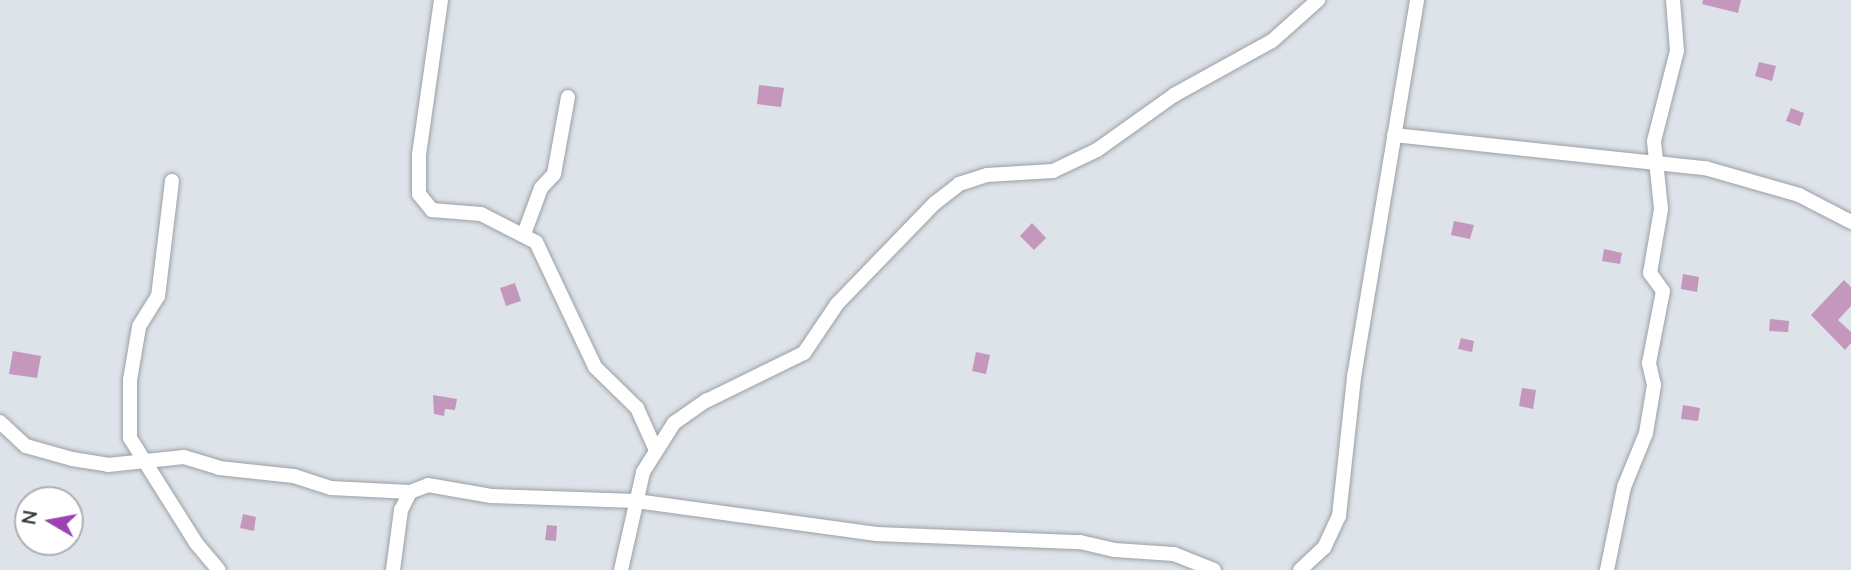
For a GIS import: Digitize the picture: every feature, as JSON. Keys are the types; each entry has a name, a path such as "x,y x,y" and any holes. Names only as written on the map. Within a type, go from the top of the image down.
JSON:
{"street":[{"path":"441,0 419,154 419,194 432,210 481,214 536,242 557,280 595,367 637,408 655,448"},
{"path":"621,570 636,501 655,448 684,415 804,353 837,304 935,202 960,184 987,175 1053,171 1097,150 1174,95 1272,41 1318,0"},
{"path":"1300,570 1324,548 1339,516 1354,377 1417,0"},
{"path":"1607,570 1625,487 1646,433 1654,385 1649,363 1662,291 1650,273 1661,209 1654,163 1654,141 1677,51 1672,0"},
{"path":"524,234 541,188 554,174 568,97"},
{"path":"1394,135 1705,168 1799,195 1851,222"},
{"path":"172,181 158,296 139,327 130,380 130,438 195,543 219,570"},
{"path":"0,422 34,450 108,465 143,459 184,457 219,468 294,476 331,488 410,492 428,485 491,496 636,501 877,534 1080,542 1114,550 1174,554 1214,570"},
{"path":"393,570 401,510 410,492"}],"building":[{"path":"1703,0 1741,0 1738,13 1702,4"},
{"path":"1759,62 1776,66 1772,81 1755,76"},
{"path":"759,85 784,88 781,107 757,104"},
{"path":"1791,108 1804,113 1800,126 1786,121"},
{"path":"1454,221 1474,225 1470,239 1451,235"},
{"path":"1032,223 1046,238 1034,250 1020,236"},
{"path":"1604,249 1622,253 1620,264 1602,261"},
{"path":"1683,274 1699,277 1697,292 1681,289"},
{"path":"1844,280 1851,287 1851,306 1838,320 1851,332 1851,343 1845,350 1811,315"},
{"path":"515,283 521,301 506,306 500,288"},
{"path":"1770,319 1789,321 1788,332 1769,331"},
{"path":"1461,338 1474,341 1472,352 1458,349"},
{"path":"13,351 41,356 37,378 9,374"},
{"path":"976,352 990,355 986,374 972,371"},
{"path":"1522,388 1536,390 1533,409 1519,406"},
{"path":"433,395 457,399 455,410 445,409 444,416 434,414"},
{"path":"1683,405 1700,408 1698,421 1681,419"},
{"path":"243,514 256,517 254,531 240,528"},
{"path":"547,525 557,526 556,541 545,540"}]}
